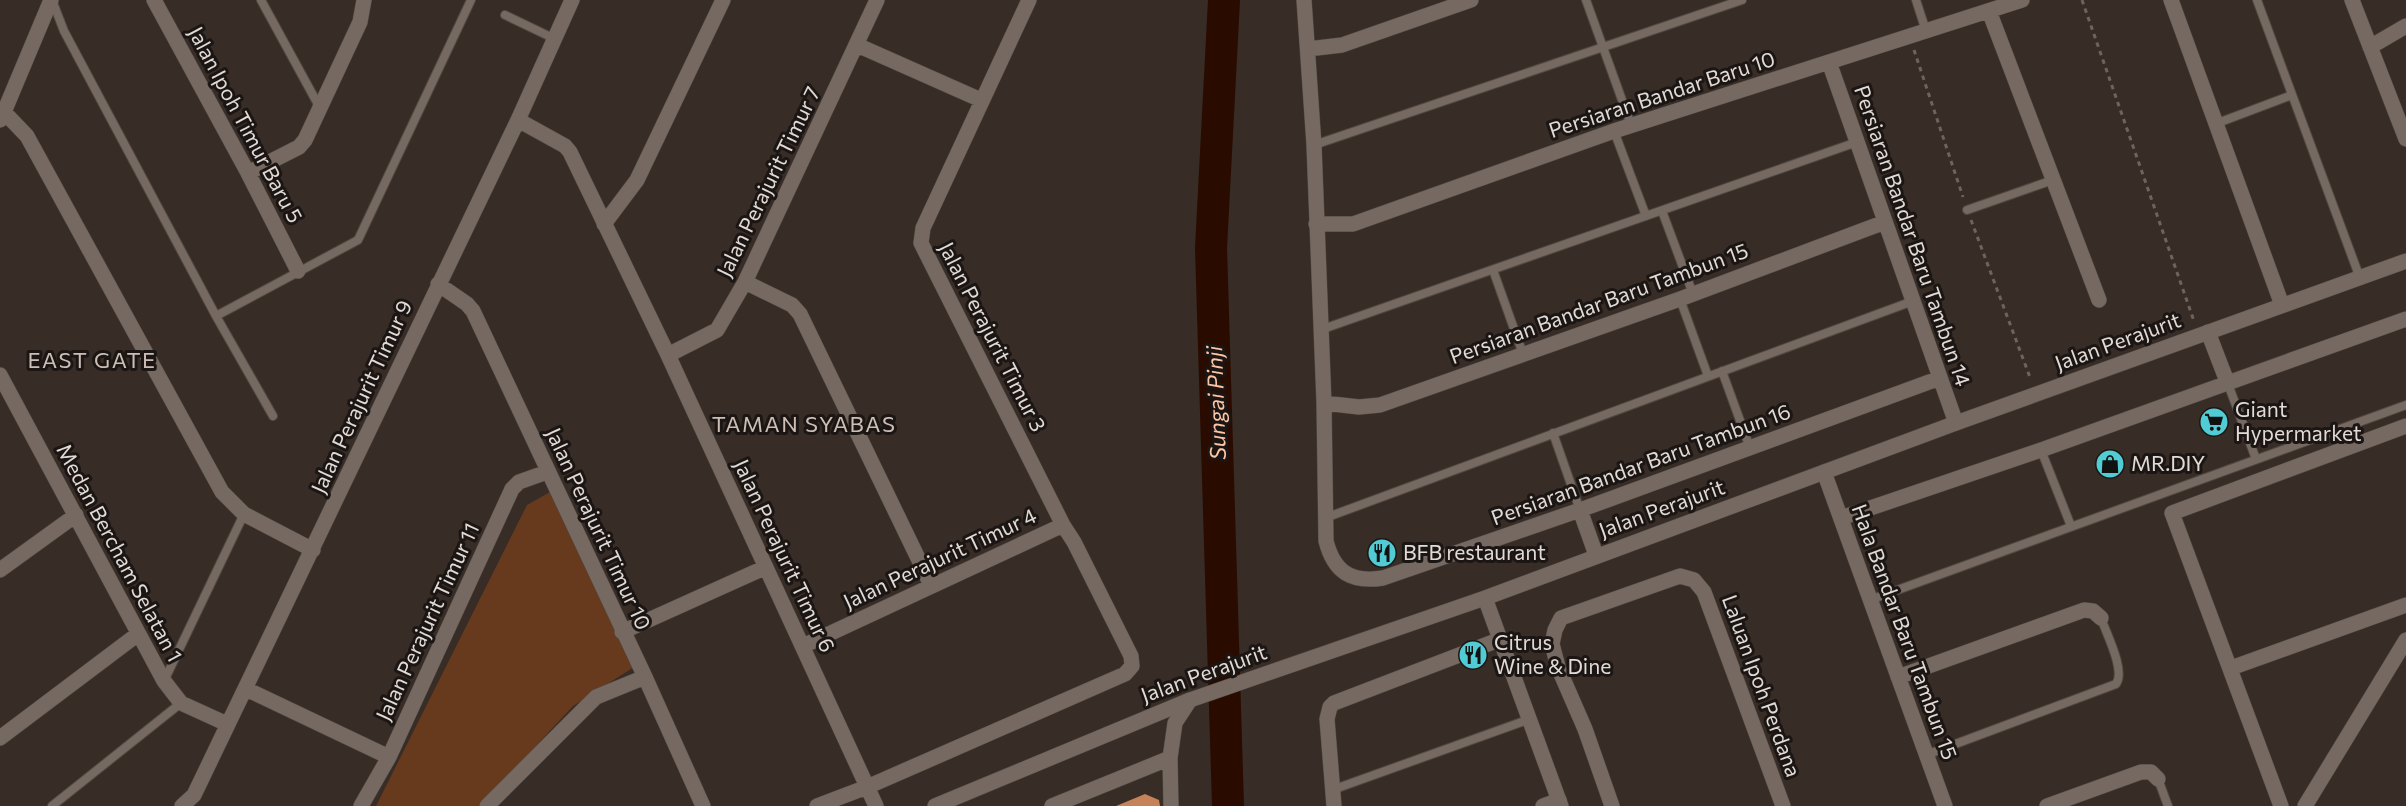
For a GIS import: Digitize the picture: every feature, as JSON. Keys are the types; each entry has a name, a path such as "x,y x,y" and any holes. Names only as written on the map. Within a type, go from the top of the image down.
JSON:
{"street":[{"path":"51,0 2,116 27,136 222,492 244,514 313,550"},
{"name":"Jalan Ipoh Timur Baru 5","path":"154,0 248,173 298,271"},
{"path":"248,173 301,145 360,22 364,0"},
{"name":"Jalan Perajurit Timur 9","path":"182,806 194,795 246,689 518,120 572,0"},
{"path":"604,224 637,180 723,0"},
{"name":"Jalan Perajurit Timur 7","path":"668,355 717,330 745,282 877,0"},
{"name":"Jalan Perajurit Timur 3","path":"867,787 1125,674 1132,666 1131,656 921,243 923,228 1029,0"},
{"name":"Persiaran Bandar Baru Tambun 16","path":"1304,0 1314,145 1324,403 1325,518 1330,556 1338,569 1352,577 1367,581 1383,578 1580,510 1940,378"},
{"path":"1308,49 1342,45 1471,0"},
{"name":"Persiaran Bandar Baru 10","path":"1316,224 1353,224 1631,125 2022,0"},
{"path":"2171,0 2282,304"},
{"path":"2352,0 2406,139"},
{"path":"1989,11 2099,300"},
{"path":"2370,47 2406,26"},
{"path":"857,45 981,100"},
{"name":"Persiaran Bandar Baru Tambun 14","path":"1829,62 1956,423"},
{"name":"Jalan Perajurit Timur 6","path":"518,120 565,146 668,355 876,806"},
{"name":"Persiaran Bandar Baru Tambun 15","path":"1324,403 1359,407 1380,405 1687,296 1885,222"},
{"name":"Jalan Perajurit","path":"935,806 1190,700 1485,598 1956,423 2406,261"},
{"path":"745,282 792,305 800,314 931,585"},
{"name":"Jalan Perajurit Timur 10","path":"438,285 467,304 473,311 703,806"},
{"path":"1841,518 2041,450 2406,319"},
{"path":"2203,334 2228,384"},
{"name":"Medan Bercham Selatan 1","path":"0,375 5,397 76,515 164,681 181,703 227,724"},
{"path":"2281,806 2172,513 2406,426"},
{"name":"Jalan Perajurit Timur 11","path":"361,806 389,758 512,489 519,482 547,472"},
{"name":"Hala Bandar Baru Tambun 15","path":"1824,472 1945,806"},
{"path":"1580,510 1596,555"},
{"path":"0,570 76,515"},
{"name":"Jalan Perajurit Timur 4","path":"803,646 1063,525"},
{"path":"622,632 765,567"},
{"name":"Laluan Ipoh Perdana","path":"1612,806 1585,729 1558,667 1552,644 1555,630 1561,618 1673,577 1688,577 1695,580 1704,592 1783,806"},
{"path":"1485,598 1560,803 1543,806"},
{"path":"2231,668 2406,605"},
{"path":"1898,676 2084,610 2093,611 2101,618"},
{"path":"0,738 138,634"},
{"path":"1334,806 1327,719 1330,707 1334,703 1501,639"},
{"path":"2305,806 2406,640"},
{"path":"487,806 596,697 645,677"},
{"path":"246,689 389,758"},
{"path":"1171,806 1170,758 1175,723 1190,700"},
{"path":"1052,806 1170,758"},
{"path":"2047,806 2141,772 2151,772 2158,779"},
{"path":"817,806 867,787"}],"lane":[{"path":"51,0 64,31 216,316 273,416"},
{"path":"261,0 320,108"},
{"path":"216,316 358,240 471,0"},
{"path":"1587,0 1631,125"},
{"path":"1314,145 1742,0"},
{"path":"1916,0 1926,31"},
{"path":"2257,0 2360,278"},
{"path":"504,15 555,39"},
{"path":"2215,124 2292,95"},
{"path":"1614,131 1646,216"},
{"path":"1320,330 1857,142"},
{"path":"1967,210 2053,180"},
{"path":"1662,211 1708,376"},
{"path":"1493,270 1523,354"},
{"path":"1325,518 1913,301"},
{"path":"1722,371 1750,448"},
{"path":"2228,384 2256,459"},
{"path":"1870,600 2406,405"},
{"path":"1553,433 1580,510"},
{"path":"2041,450 2071,526"},
{"path":"164,681 244,514"},
{"path":"1926,755 2116,684 2119,680 2120,669 2101,618"},
{"path":"52,806 181,703"},
{"path":"1332,790 1530,719"},
{"path":"2158,779 2168,806"}],"path":[{"path":"2082,0 2203,334"}],"shaded area":[{"path":"550,492 634,667 573,706 480,806 376,806 527,505"}],"building":[{"path":"1145,794 1159,800 1160,806 1116,806"}],"waterway":[{"name":"Sungai Pinji","path":"1224,0 1211,248 1228,806"}],"place":[{"name":"Giant Hypermarket","path":"2214,422"},
{"name":"MR.DIY","path":"2110,464"},
{"name":"BFB restaurant","path":"1382,553"},
{"name":"Citrus Wine & Dine","path":"1473,655"}],"district":[{"name":"EAST GATE","path":"92,360"},
{"name":"TAMAN SYABAS","path":"804,424"}]}
